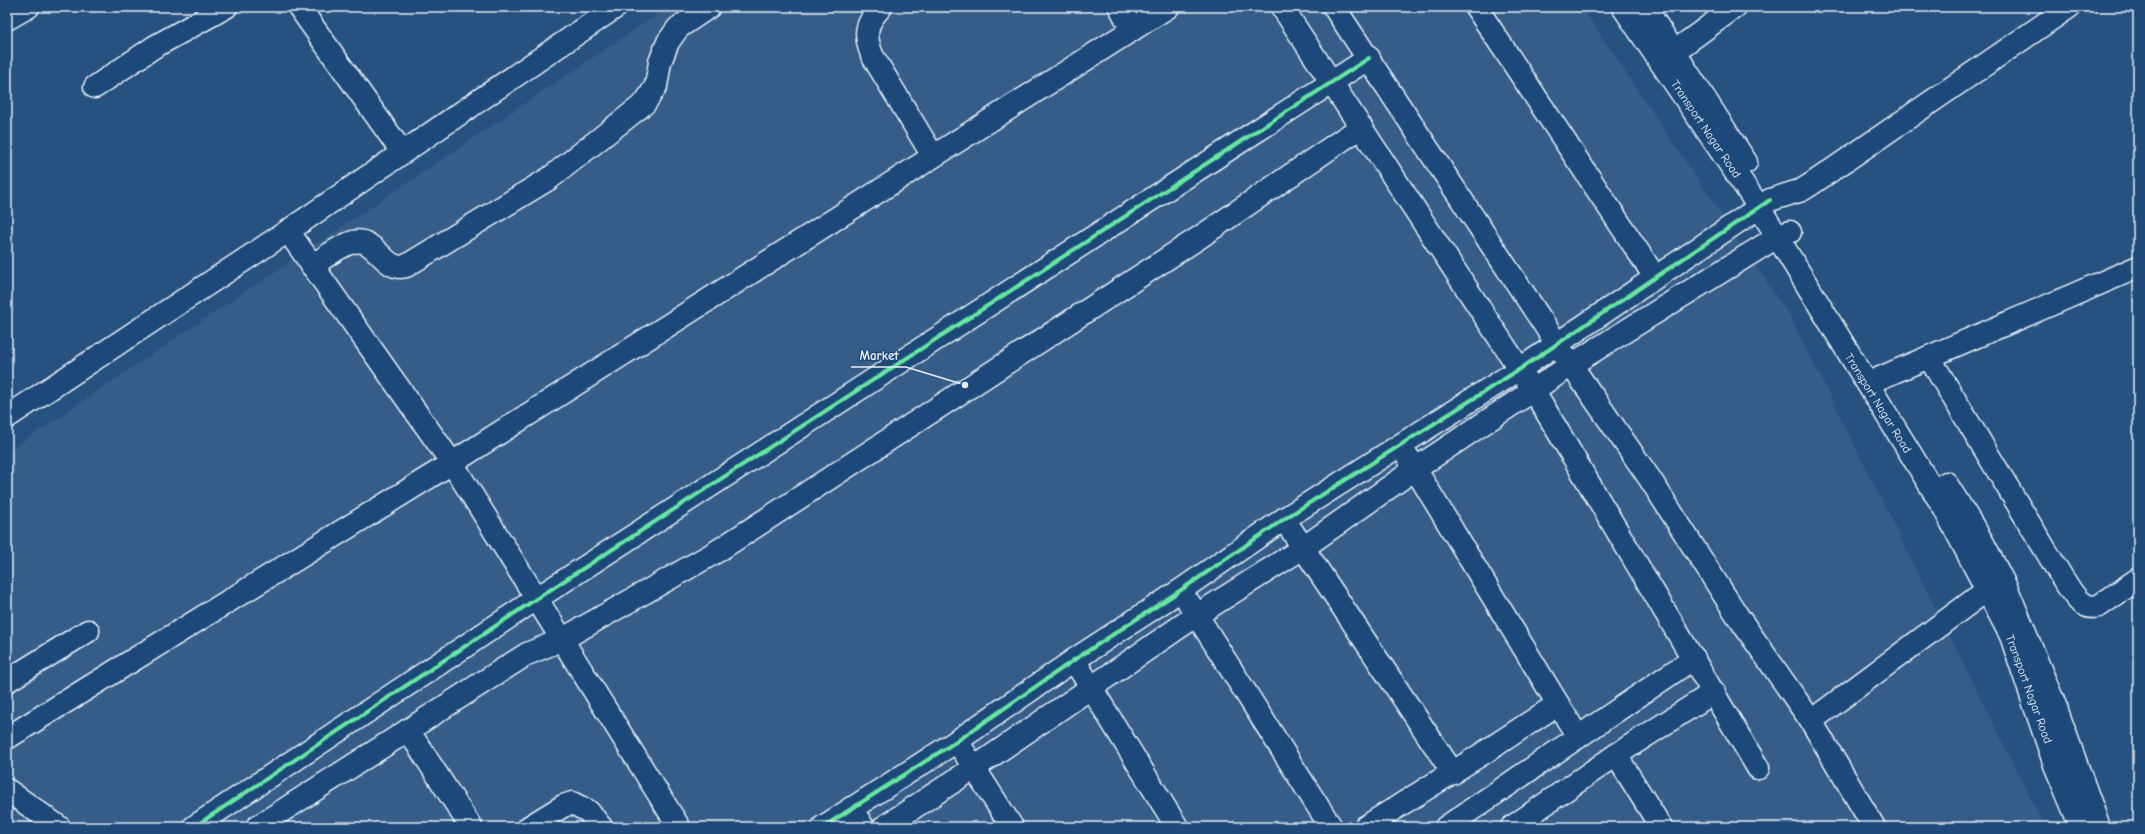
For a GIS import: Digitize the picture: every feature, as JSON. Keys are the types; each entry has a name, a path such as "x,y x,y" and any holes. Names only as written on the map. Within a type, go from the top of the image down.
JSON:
{"street":[{"path":"7,19 28,7"},
{"path":"95,87 148,52 226,7"},
{"path":"299,7 402,152"},
{"path":"312,266 345,245 353,242 361,242 371,245 391,265 400,268 406,266 550,178 645,103 656,86 660,62 668,42 678,28 709,7"},
{"path":"881,7 866,28 867,42 872,55 933,156"},
{"path":"1120,7 1132,30"},
{"path":"7,738 452,463 1168,7"},
{"path":"1282,7 1330,83 1361,127 1534,391 1758,768"},
{"path":"1334,7 1571,365 1650,479 1737,615 1811,721 1874,827"},
{"path":"1476,7 1655,277"},
{"name":"Transport Nagar Road","path":"1623,7 1765,204"},
{"name":"Transport Nagar Road","path":"1645,7 1675,51 1944,508 2011,636 2055,765 2082,827"},
{"path":"1675,51 1735,7"},
{"path":"823,827 957,741 1074,660 1182,590 1284,518 1520,369 1765,204 1802,190 1813,183 2069,7"},
{"path":"7,417 63,378 288,231 608,9"},
{"path":"194,827 536,598 1369,58"},
{"path":"257,827 527,654 561,640 716,552 1200,237 1361,127"},
{"path":"288,231 452,463 679,827"},
{"path":"884,827 974,768 1197,615 1303,548 1415,469 1571,365 1784,235"},
{"name":"Transport Nagar Road","path":"1784,235 1880,378 1982,542 2007,589 2056,708 2098,827"},
{"path":"1880,378 2138,266"},
{"path":"1929,357 2063,579 2080,603 2086,607 2099,606 2138,579"},
{"path":"1400,444 1578,736"},
{"path":"1284,518 1453,773"},
{"path":"1182,590 1331,827"},
{"path":"1811,721 1987,590"},
{"path":"7,680 88,630"},
{"path":"1446,827 1694,658"},
{"path":"1074,660 1177,827"},
{"path":"1512,827 1616,755 1714,692"},
{"path":"1365,827 1453,773 1558,704"},
{"path":"408,730 471,827"},
{"path":"957,741 1012,827"},
{"path":"1616,755 1662,827"},
{"path":"7,790 60,827"},
{"path":"529,827 563,806 572,803 588,811 601,827"},
{"path":"851,808 863,827"}],"shaded area":[{"path":"668,7 1582,7 1791,318 2045,827 7,827 7,452"}],"cycle path":[{"path":"194,827 536,599 1369,58"},
{"path":"823,827 957,741 1074,660 1181,590 1284,519 1520,369 1770,200"}],"place":[{"name":"Market","path":"965,385"}]}
